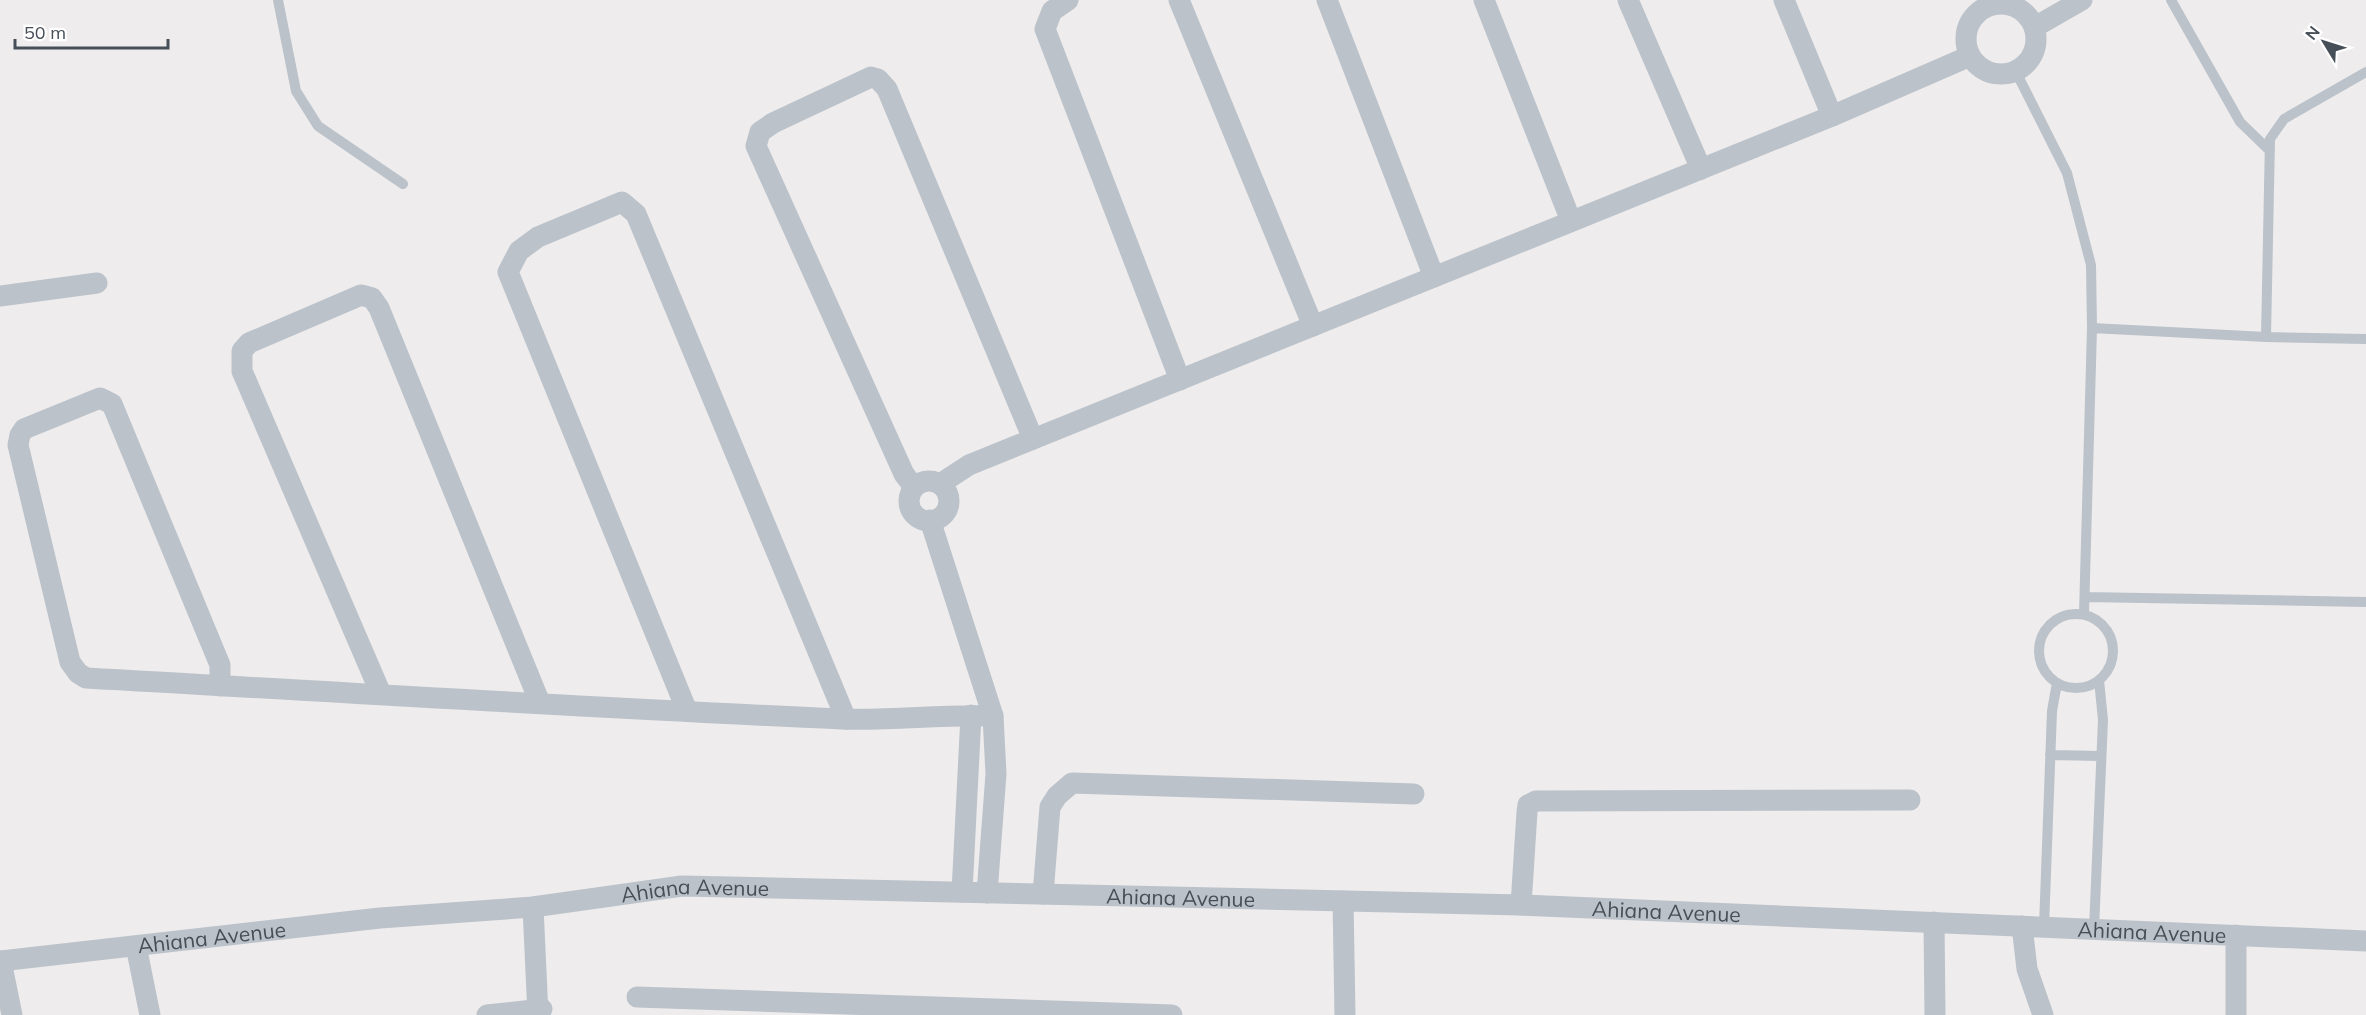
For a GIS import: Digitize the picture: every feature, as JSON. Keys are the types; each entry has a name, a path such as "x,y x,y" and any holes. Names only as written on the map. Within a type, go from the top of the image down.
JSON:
{"street":[{"path":"1068,0 1052,11 1046,29 1180,380"},
{"path":"1179,0 1313,326"},
{"path":"1327,0 1434,277"},
{"path":"1484,0 1571,221"},
{"path":"1628,0 1701,169"},
{"path":"1784,0 1832,116"},
{"path":"2035,27 2082,0"},
{"path":"2007,4 2019,8 2029,16 2035,27 2037,40 2034,53 2027,64 2016,72 2003,75 1990,73 1978,67 1970,56 1966,44 1967,30 1980,5 2007,4"},
{"path":"940,484 969,465 1832,116 1970,56"},
{"path":"914,487 904,474 756,146 760,132 773,123 871,77 878,79 887,88 1033,439"},
{"path":"687,711 508,272 519,251 538,237 622,202 636,214 846,719"},
{"path":"0,296 96,283"},
{"path":"381,694 242,371 242,351 249,343 361,296 372,298 379,308 540,703"},
{"path":"220,686 220,665 112,404 99,398 24,429 18,445 73,668 86,678 220,686 846,719 993,716"},
{"path":"927,481 940,484 948,495 949,502 943,515 930,520 922,520 911,509 909,501 914,487 927,481"},
{"path":"930,520 993,716 996,774 987,893"},
{"path":"962,892 971,715"},
{"path":"1043,894 1050,807 1057,796 1072,783 1414,794"},
{"path":"1521,905 1528,805 1536,801 1910,800"},
{"name":"Ahiana Avenue","path":"0,961 380,918 533,907 682,886 1521,905 2366,941"},
{"path":"1342,901 1345,1015"},
{"path":"487,1015 539,1011 533,907"},
{"path":"1934,922 1935,1015"},
{"path":"2022,926 2027,969 2043,1015"},
{"path":"2236,935 2236,1015"},
{"path":"136,946 150,1015"},
{"path":"0,961 12,1015"},
{"path":"637,997 1172,1015"}],"lane":[{"path":"278,0 296,91 318,126 403,184"},
{"path":"2171,0 2240,122 2270,151"},
{"path":"2016,72 2067,173 2091,265 2092,328 2085,614"},
{"path":"2266,336 2270,139 2284,119 2366,72"},
{"path":"2092,328 2366,339"},
{"path":"2085,597 2366,602"},
{"path":"2069,614 2085,614 2100,622 2109,635 2113,651 2109,667 2099,680 2085,687 2071,688 2057,683 2046,673 2040,659 2039,644 2045,630 2055,620 2069,614"},
{"path":"2094,929 2103,720 2099,680"},
{"path":"2044,927 2052,711 2057,683"},
{"path":"2050,755 2101,756"}]}
